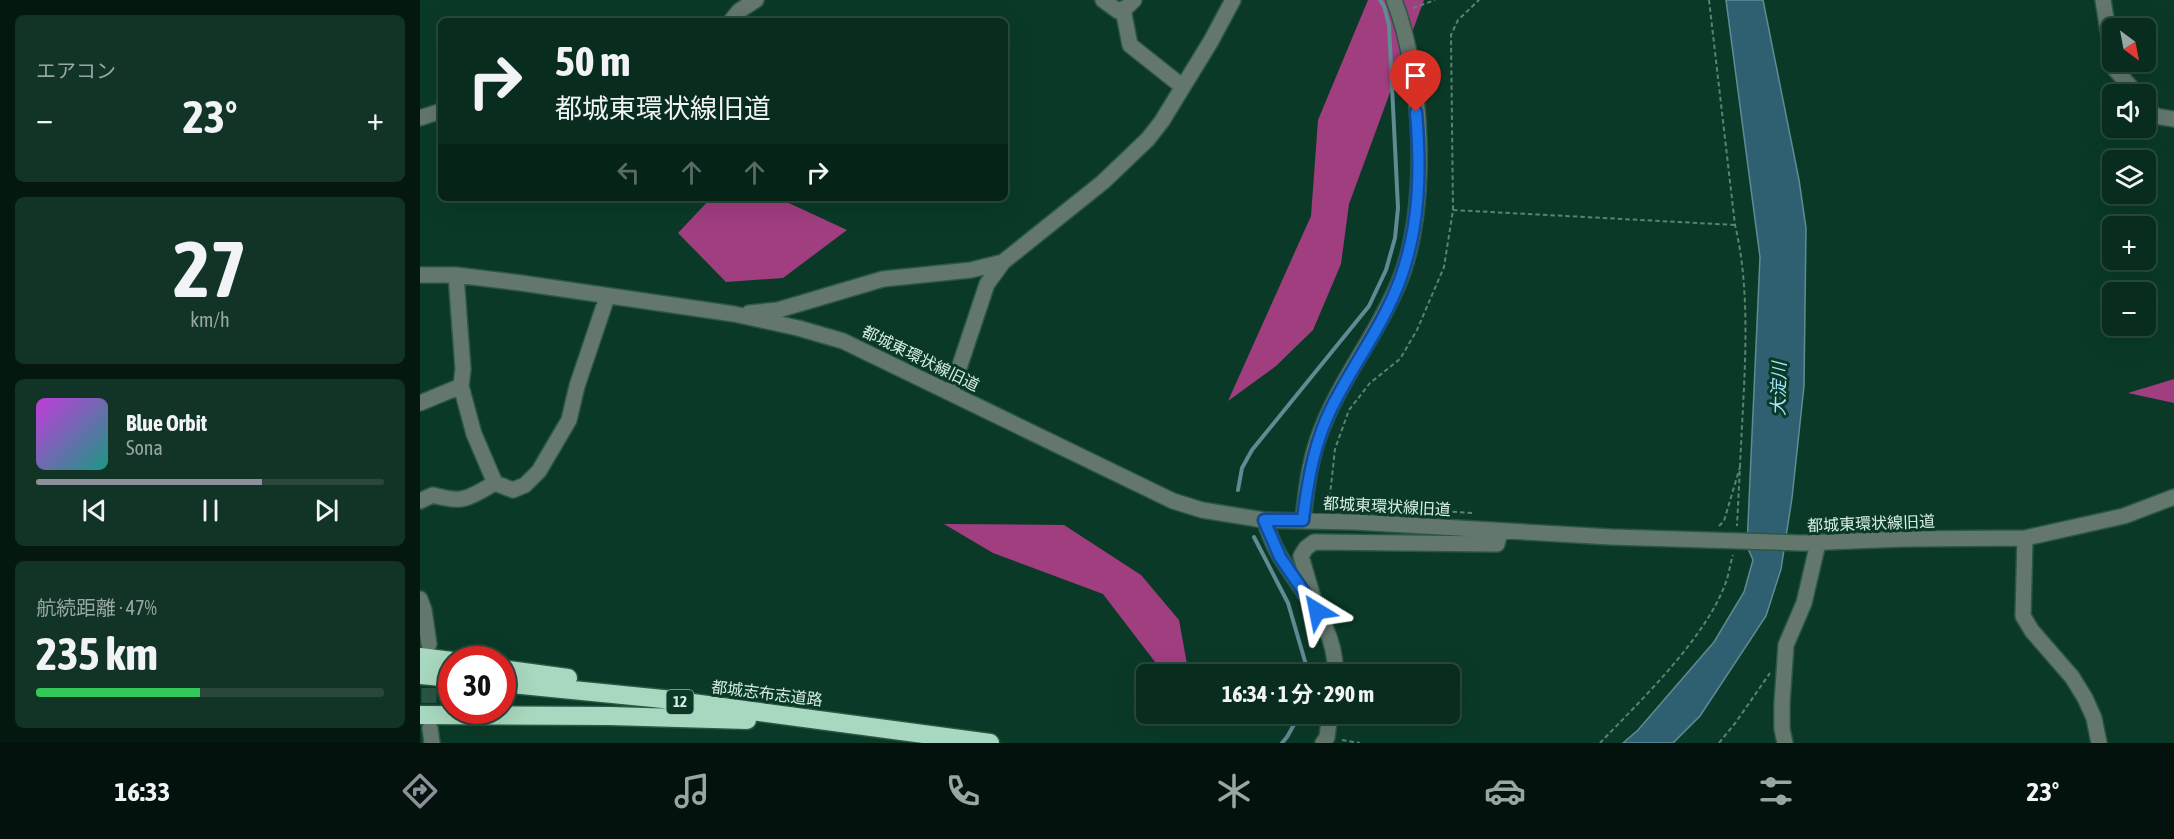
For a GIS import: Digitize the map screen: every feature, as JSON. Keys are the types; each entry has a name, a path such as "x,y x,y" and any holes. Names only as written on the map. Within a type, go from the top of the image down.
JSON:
{"highway":[{"path":"424,651 438,656"},
{"path":"516,671 741,704 857,724"},
{"path":"420,675 438,677"},
{"name":"都城志布志道路","path":"516,684 663,699 990,743"},
{"path":"427,729 610,716 857,724"}],"street":[{"path":"733,18 739,11 756,0"},
{"path":"1103,0 1118,11 1128,5 1130,45 1183,87"},
{"path":"951,392 987,284 1003,262 1103,182 1148,139 1183,87 1233,0"},
{"path":"2103,0 2106,18"},
{"path":"1303,520 1308,479 1318,440 1334,403 1385,312 1400,280 1414,230 1420,178 1414,78 1406,35 1396,7"},
{"path":"2117,72 2128,84"},
{"path":"420,118 438,112"},
{"path":"2156,116 2174,120"},
{"path":"734,314 778,310 883,279 971,270 1003,262"},
{"name":"都城東環状線旧道","path":"420,275 456,275 734,314 843,341 1173,501 1202,510 1264,520 1303,520 1500,532 1802,543 2025,538 2124,516 2174,497"},
{"path":"456,275 461,386 474,434 495,483 513,490 525,484 539,471 569,420 577,386 607,297"},
{"path":"420,404 461,386"},
{"path":"420,501 434,495 450,500 465,500 495,483"},
{"path":"1264,520 1280,557 1326,628 1335,664"},
{"path":"1317,611 1301,556 1314,542 1497,544 1500,532"},
{"path":"2025,538 2023,616 2032,631 2072,677 2085,698 2094,718 2099,743"},
{"path":"1785,743 1782,711 1786,645 1804,603 1818,543"},
{"path":"420,599 424,610 424,651"},
{"path":"1325,740 1328,724"}],"path":[{"path":"1396,7 1435,0"},
{"path":"1478,514 1352,505 1330,495 1335,449 1349,410 1370,383 1400,359 1417,330 1444,267 1453,210 1451,34 1458,20 1479,0"},
{"path":"1600,743 1705,624 1726,581 1737,541 1744,321 1742,253 1735,225 1709,0"},
{"path":"1453,210 1735,225"},
{"path":"1712,528 1718,527 1724,521 1740,466"},
{"path":"1719,743 1763,685 1786,645"},
{"path":"1325,740 1360,743"}],"shaded area":[{"path":"1368,0 1424,0 1349,204 1341,264 1313,330 1276,366 1228,401 1311,216 1318,120"},
{"path":"708,201 784,201 847,230 783,278 726,282 678,233"},
{"path":"2174,379 2174,403 2128,393"},
{"path":"944,524 1064,525 1141,575 1179,620 1187,664 1157,664 1103,594 993,553"}],"water":[{"name":"大淀川","path":"1726,0 1763,0 1799,180 1806,228 1804,386 1792,498 1781,569 1766,616 1700,716 1673,743 1623,743 1638,730 1714,642 1744,592 1753,560 1747,546 1760,257"}],"waterway":[{"path":"1238,490 1242,468 1252,450 1369,306 1386,270 1395,238 1398,208 1389,25 1380,0"},
{"path":"1254,537 1288,603 1306,664"},
{"path":"1282,743 1294,724"}],"tunnel":[{"path":"429,665 429,725"}],"route":[{"path":"1317,611 1280,557 1264,520 1303,520 1308,479 1318,440 1334,403 1385,312 1400,280 1414,230 1420,178 1416,112"}]}
